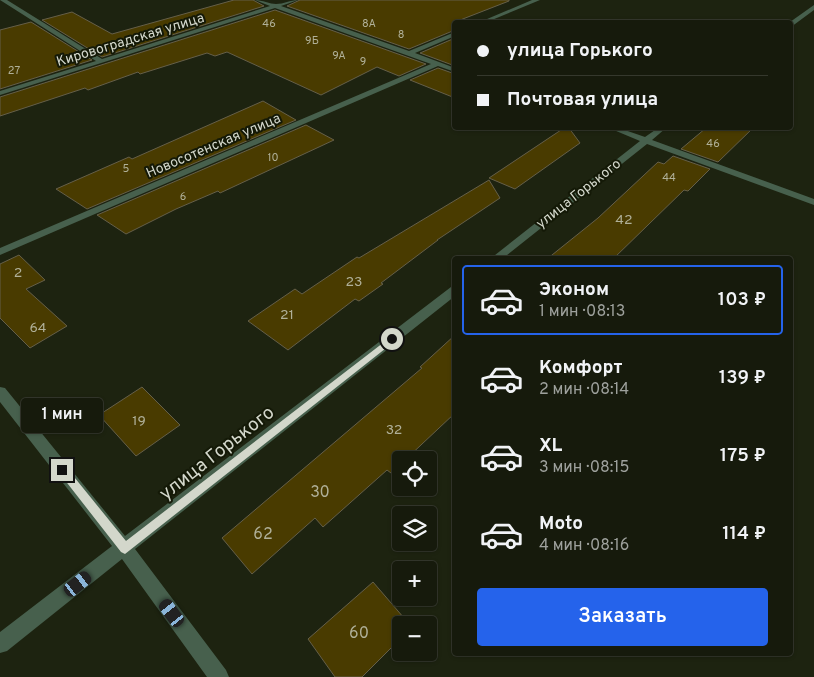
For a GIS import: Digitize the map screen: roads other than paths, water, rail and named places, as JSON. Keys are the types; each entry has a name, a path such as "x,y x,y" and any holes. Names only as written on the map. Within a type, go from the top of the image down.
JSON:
{"street":[{"path":"3,0 101,61"},
{"path":"258,0 452,69"},
{"name":"Кировоградская улица","path":"0,93 296,0"},
{"path":"488,20 537,0"},
{"path":"793,23 814,7"},
{"path":"408,54 452,35"},
{"name":"Новосотенская улица","path":"0,252 437,64"},
{"path":"618,130 814,202"},
{"name":"улица Горького","path":"499,256 659,130"},
{"name":"улица Горького","path":"0,644 125,549 452,292"},
{"path":"0,392 125,549 219,677"}]}
